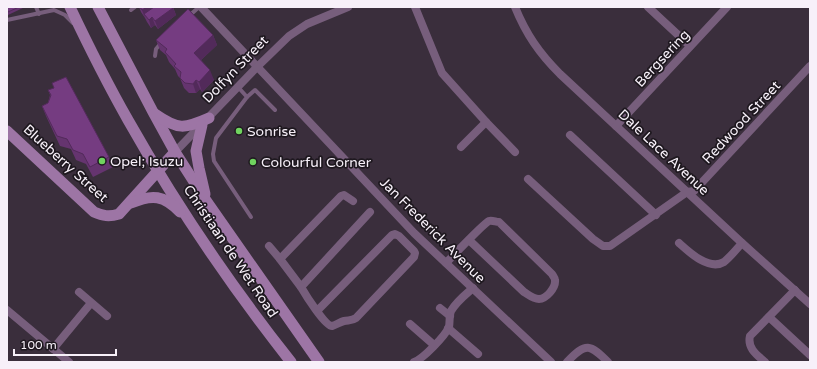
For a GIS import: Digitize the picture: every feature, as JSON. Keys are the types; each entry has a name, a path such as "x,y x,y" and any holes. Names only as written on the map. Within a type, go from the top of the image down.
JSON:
{"main road":[{"name":"Christiaan de Wet Road","path":"70,7 128,121 159,171 193,225 243,298 291,362"},
{"name":"Christiaan de Wet Road","path":"98,7 175,152 207,202 319,362"},
{"path":"153,112 169,123 182,126 191,126 206,121"},
{"path":"206,121 196,151 207,202"},
{"name":"Blueberry Street","path":"7,131 94,212 106,216 119,214 159,171"},
{"name":"Dolfyn Street","path":"159,171 175,152"},
{"path":"128,204 147,198 158,197 164,199 176,208 193,225"}],"street":[{"name":"Jan Frederick Avenue","path":"200,7 414,233 551,362"},
{"name":"Dolfyn Street","path":"175,152 257,67 298,29 348,7"},
{"path":"415,7 442,73 515,152"},
{"name":"Dale Lace Avenue","path":"515,7 530,38 545,59 742,244 810,304"},
{"path":"648,7 690,46"},
{"name":"Bergsering","path":"616,126 727,7"},
{"name":"Redwood Street","path":"528,179 593,239 603,246 610,246 687,192 694,191 810,66"},
{"path":"461,147 486,122"},
{"path":"570,135 656,215"},
{"path":"280,259 341,196 344,195 353,201"},
{"path":"301,287 370,212"},
{"path":"446,263 469,240 486,223 490,221 499,222 552,274 555,281 554,287 544,297 540,299 533,298 524,292 469,240"},
{"path":"269,246 301,287 317,311 331,326 354,319 414,257 414,251 399,236 392,234 317,311"},
{"path":"680,243 702,261 718,264 724,261 742,244"},
{"path":"414,362 420,360 448,328 450,313 455,305 472,288"},
{"path":"765,362 751,348 749,340 750,336 795,290"},
{"path":"79,292 107,316"},
{"path":"53,348 91,303"},
{"path":"440,308 450,316"},
{"path":"7,310 69,362"},
{"path":"769,317 810,355"},
{"path":"410,324 434,345"},
{"path":"448,328 478,354"},
{"path":"567,362 578,351 591,348 596,350 608,362"}],"lane":[{"path":"36,7 39,14"},
{"path":"184,22 200,7"},
{"path":"7,20 54,10 59,11 70,19 98,64"},
{"path":"155,56 156,49 168,36"},
{"path":"237,87 247,97"},
{"path":"251,217 214,161 213,154 216,138 247,97 255,90 275,110"}],"building":[{"path":"7,7 19,7 8,12"},
{"path":"140,7 147,7 142,10"},
{"path":"154,7 173,8 155,21 152,17 149,20 144,14"},
{"path":"188,9 213,35 194,53 210,70 199,82 196,80 193,84 185,83 180,78 181,72 174,66 176,64 165,52 167,49 156,40"},
{"path":"66,77 109,157 90,167 83,154 73,150 67,139 57,136 42,106 48,103 51,95 48,90 54,88 52,83"}],"place":[{"name":"Sonrise","path":"239,131"},
{"name":"Opel; Isuzu","path":"102,161"},
{"name":"Colourful Corner","path":"253,162"}]}
